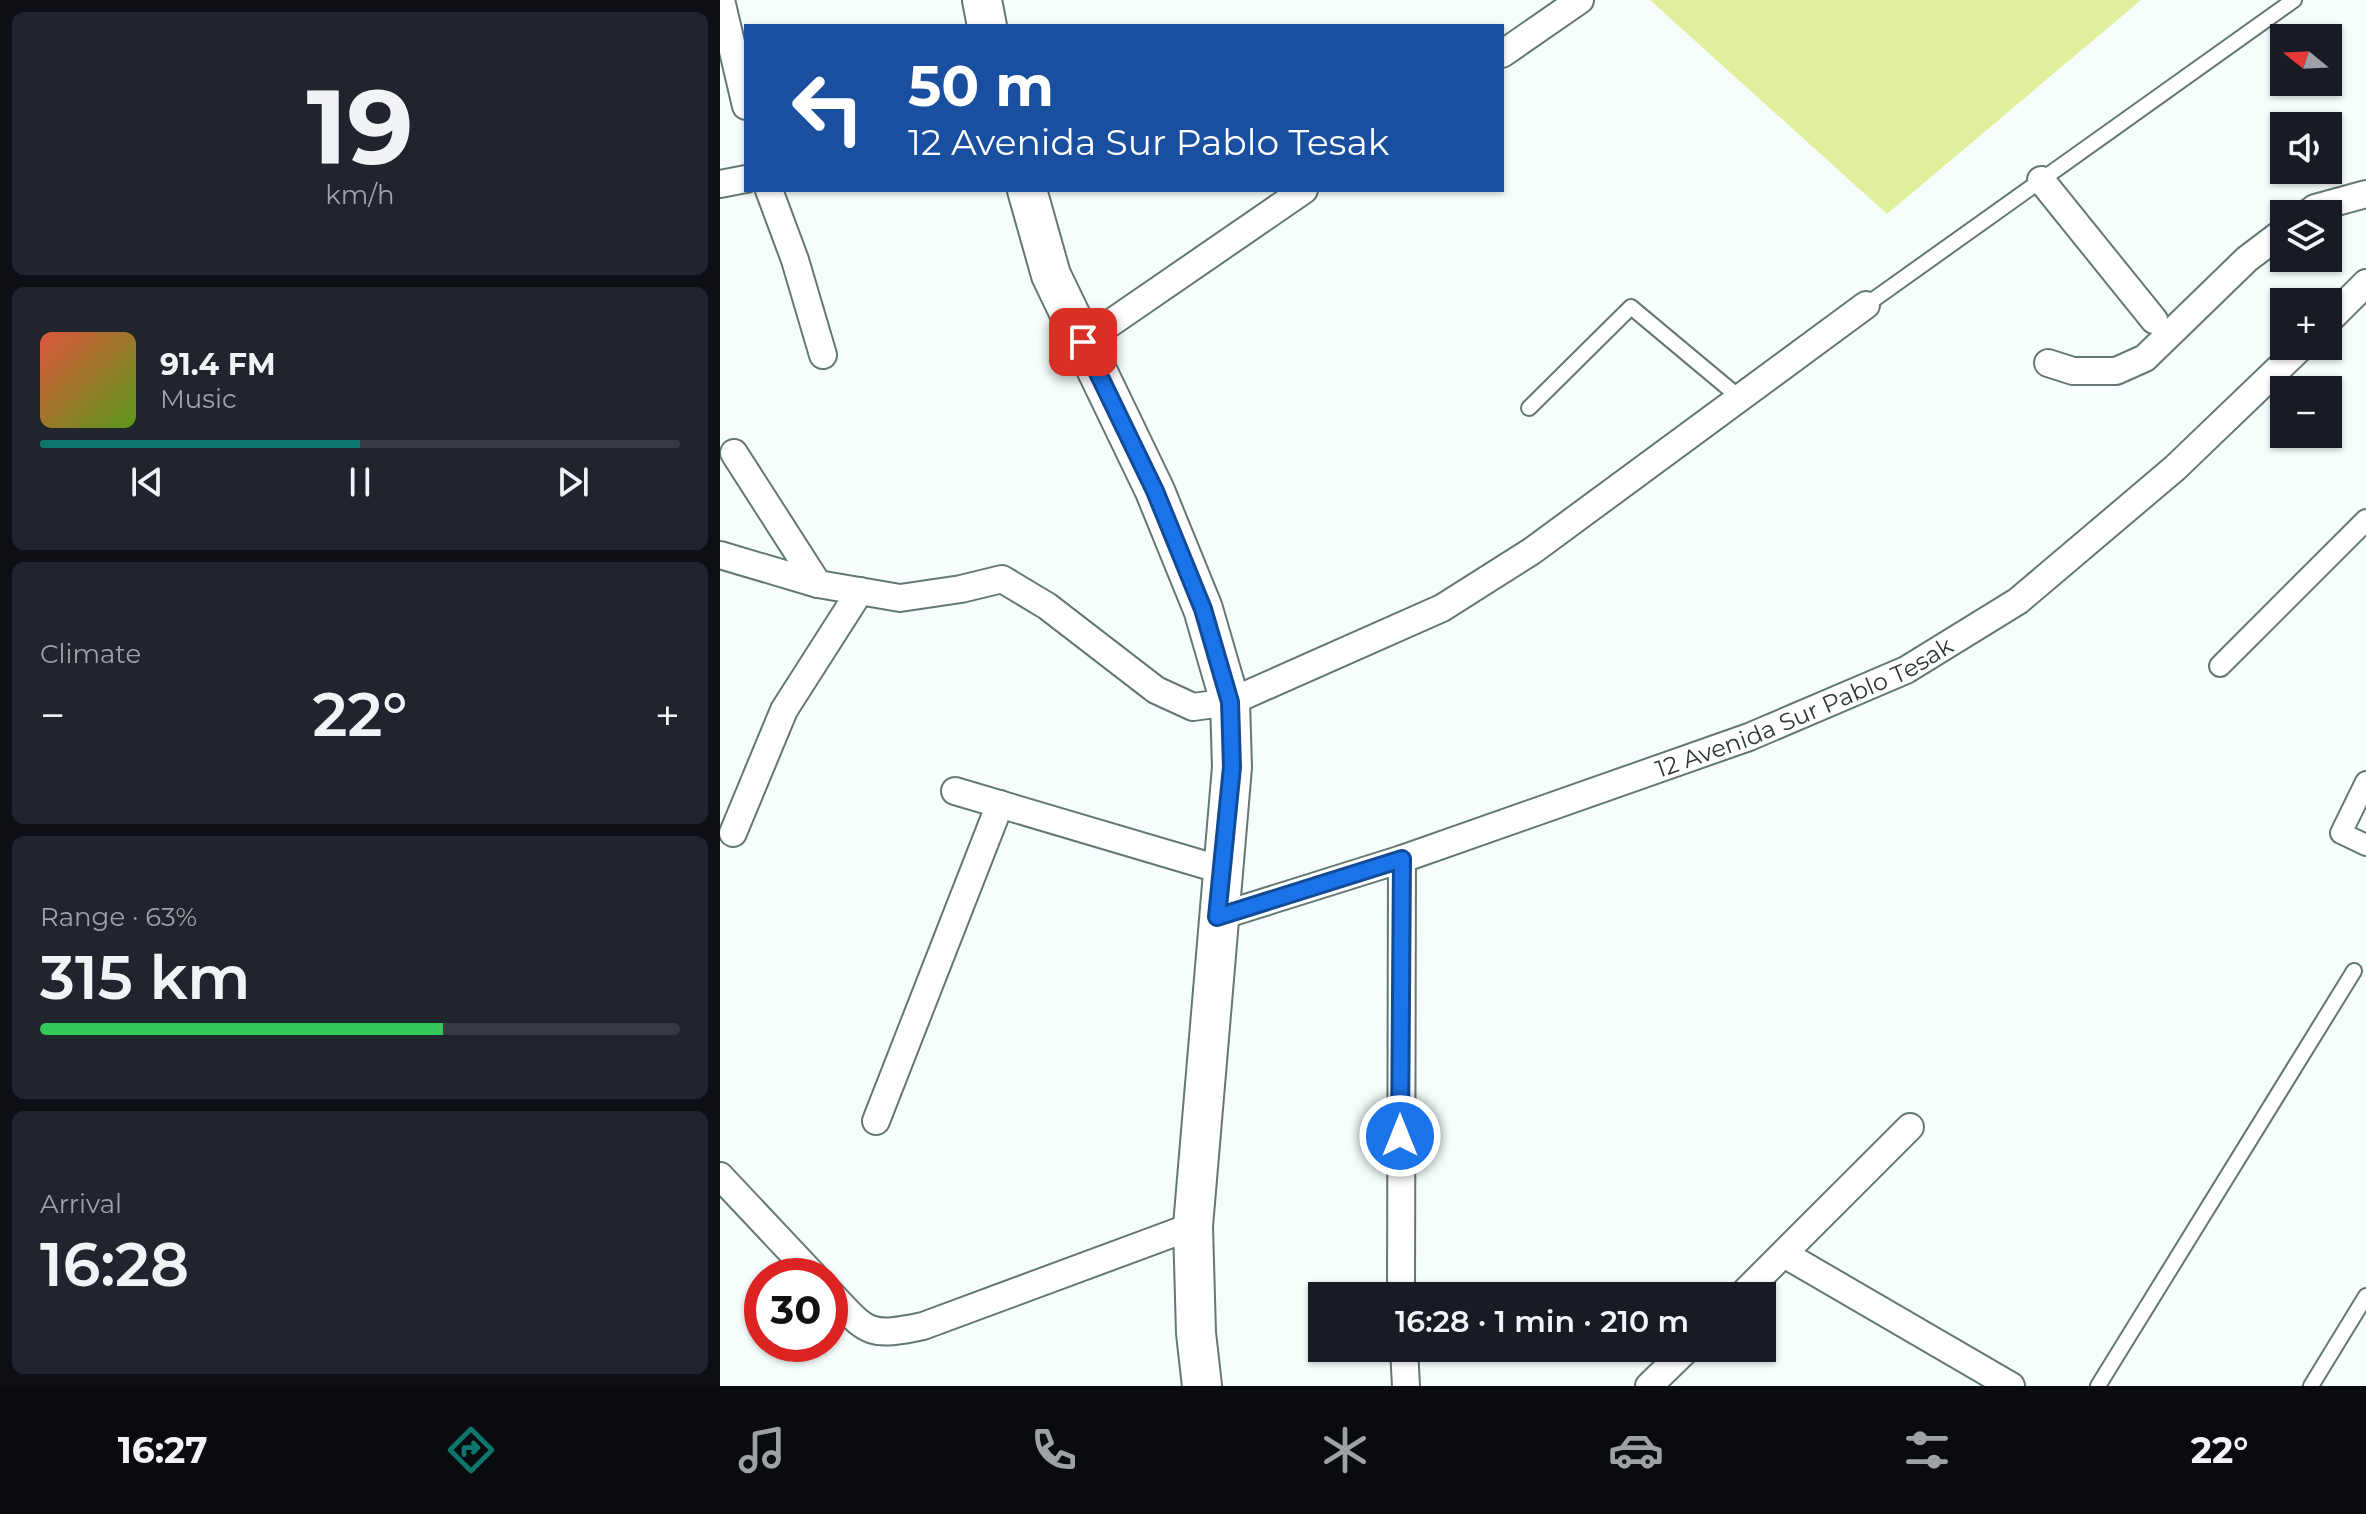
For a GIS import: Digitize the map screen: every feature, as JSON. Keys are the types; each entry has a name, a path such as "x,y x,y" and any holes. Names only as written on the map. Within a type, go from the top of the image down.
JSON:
{"main road":[{"path":"982,0 987,24"},
{"path":"1028,192 1051,275 1155,491 1203,609 1230,702 1232,767 1193,1226 1196,1333 1202,1386"}],"street":[{"path":"721,0 744,98"},
{"path":"1504,53 1580,0"},
{"path":"720,184 744,179"},
{"path":"2041,180 2154,320"},
{"path":"770,192 795,260 823,355"},
{"path":"1083,342 1301,192"},
{"path":"2342,201 2366,194"},
{"path":"2048,363 2073,371 2116,371 2145,358 2247,259 2270,242"},
{"path":"2342,307 2366,283"},
{"path":"720,555 818,584 900,598 1002,579 1047,606 1156,690 1193,707 1230,702 1442,608 1532,551 1866,305"},
{"name":"12 Avenida Sur Pablo Tesak","path":"1217,917 1402,859 1749,737 1906,670 2018,601 2175,468 2287,360"},
{"path":"734,453 818,584"},
{"path":"2220,666 2366,520"},
{"path":"733,833 784,710 860,591"},
{"path":"2366,782 2341,833 2366,845"},
{"path":"955,791 1222,870"},
{"path":"876,1121 1000,804"},
{"path":"1401,1282 1402,859"},
{"path":"1755,1282 1910,1127"},
{"path":"720,1176 797,1258"},
{"path":"848,1312 862,1326 876,1332 898,1332 923,1326 1193,1226"},
{"path":"1784,1254 2011,1386"},
{"path":"1405,1362 1406,1386"},
{"path":"1649,1386 1674,1362"}],"lane":[{"path":"1866,305 2294,0"},
{"path":"1529,408 1631,307 1740,398"},
{"path":"2098,1386 2354,971"},
{"path":"2311,1386 2366,1296"}],"green space":[{"path":"1650,0 2141,0 1887,214"}],"route":[{"path":"1083,342 1155,491 1203,609 1230,702 1232,767 1217,917 1402,859 1400,1136"}]}
